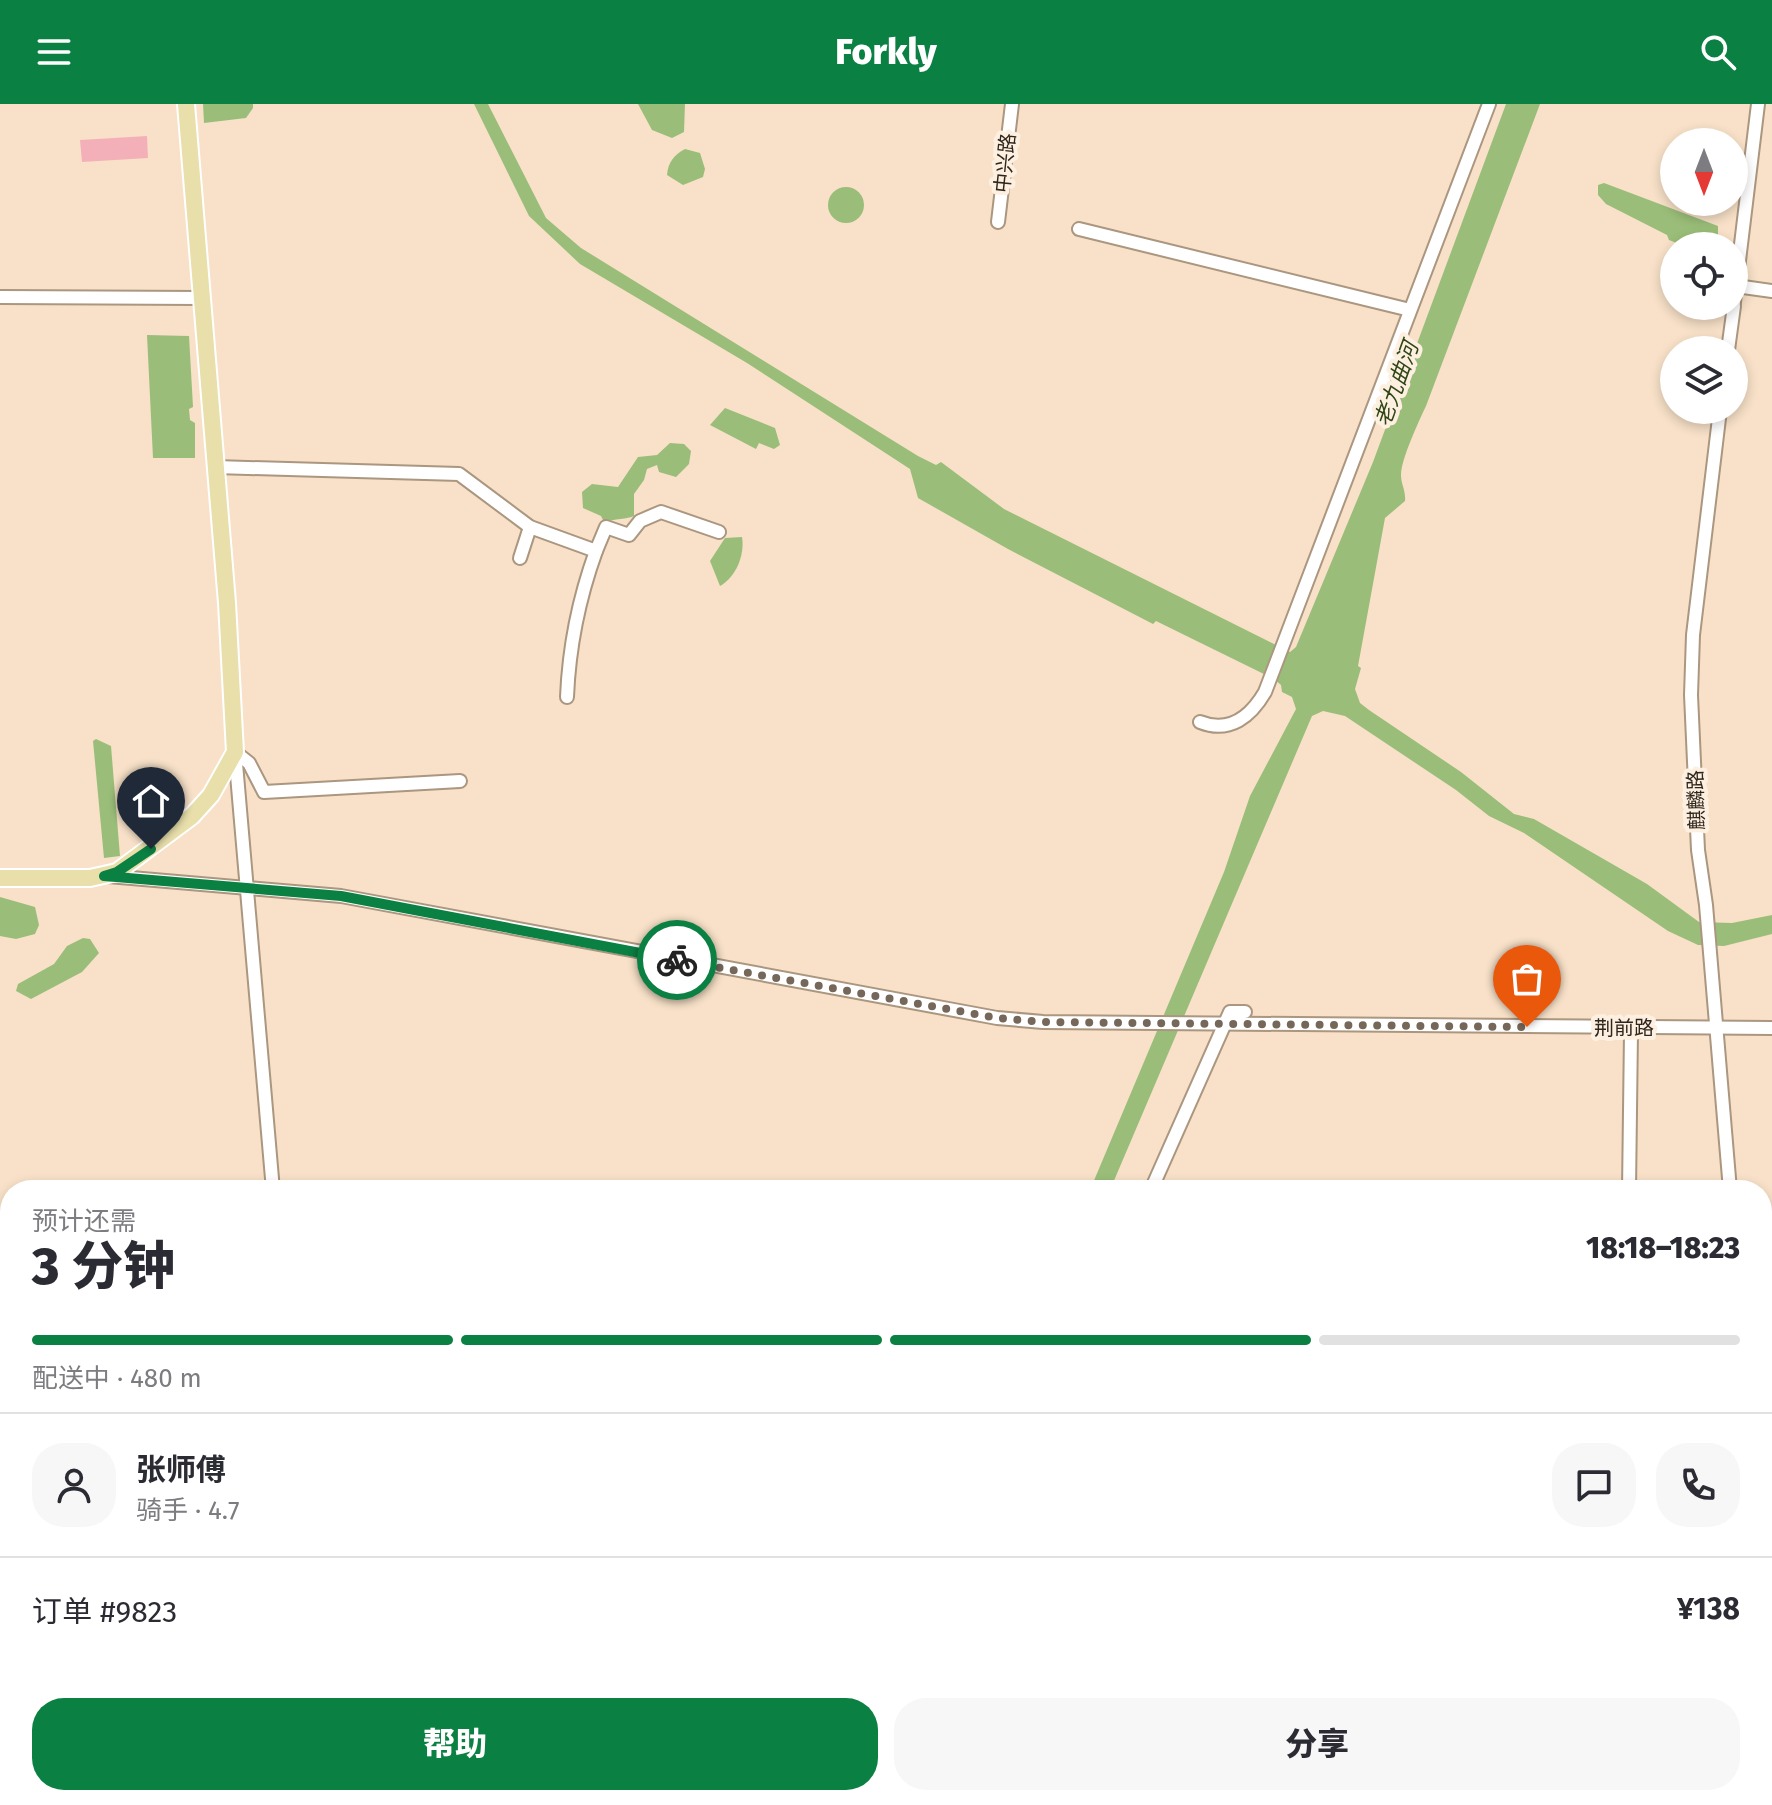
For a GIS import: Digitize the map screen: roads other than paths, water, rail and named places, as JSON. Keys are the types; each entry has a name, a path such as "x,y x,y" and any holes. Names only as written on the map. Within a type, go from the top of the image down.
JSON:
{"main road":[{"path":"0,878 104,876 134,862 192,816 211,795 235,752 186,104"}],"street":[{"name":"中兴路","path":"998,222 1012,104"},
{"path":"1200,722 1208,726 1244,720 1253,713 1269,680 1489,104"},
{"path":"1743,232 1758,104"},
{"path":"1079,229 1410,310"},
{"path":"1748,288 1772,291"},
{"path":"0,297 201,298"},
{"name":"麒麟路","path":"1718,424 1696,604 1692,680 1698,850 1729,1180"},
{"path":"215,467 459,474 530,527 596,551"},
{"path":"567,697 568,667 584,584 606,527 629,535 640,521 661,512 719,532"},
{"path":"520,558 530,527"},
{"path":"235,752 249,763 264,792 460,781"},
{"path":"235,752 272,1180"},
{"name":"荆前路","path":"104,876 341,896 997,1018 1091,1024 1772,1028"},
{"path":"1155,1180 1230,1012 1245,1012"},
{"path":"1629,1180 1631,1032"}],"water label":[{"name":"老九曲河","path":"1396,384"}]}
